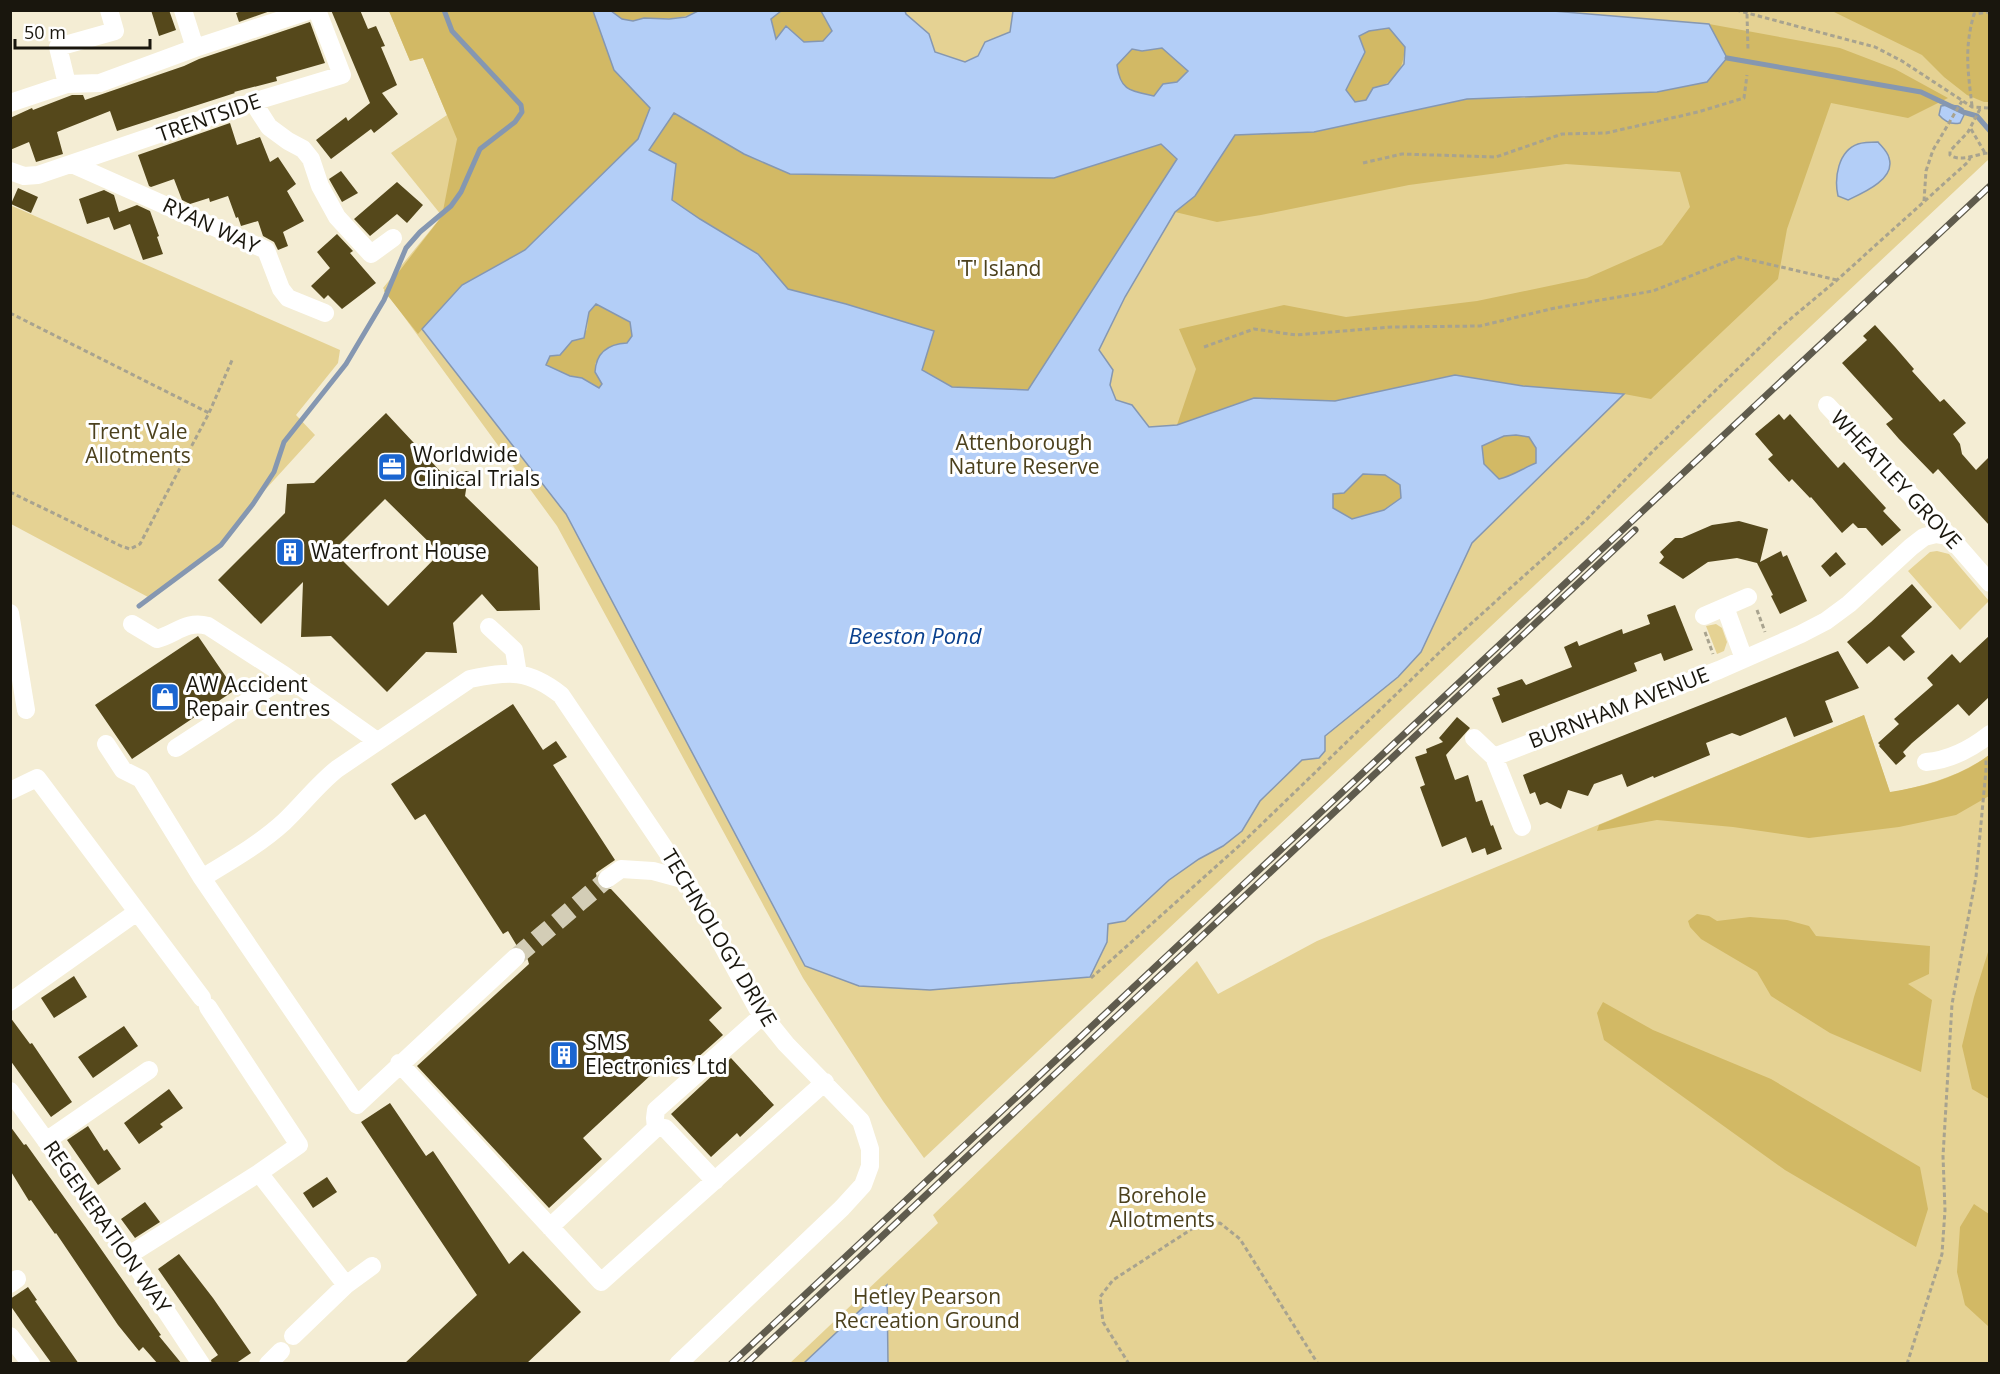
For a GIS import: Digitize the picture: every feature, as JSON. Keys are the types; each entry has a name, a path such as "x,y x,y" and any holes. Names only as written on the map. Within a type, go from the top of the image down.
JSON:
{"street":[{"path":"67,84 58,47 115,31 109,10"},
{"path":"183,10 195,48"},
{"path":"10,103 67,84 100,83 195,48 310,10"},
{"name":"TRENTSIDE","path":"10,171 24,176 38,175 253,102 342,75 316,10"},
{"path":"253,102 269,127 303,149 311,159 320,186 337,217 371,255 393,238"},
{"name":"RYAN WAY","path":"72,165 266,250 281,289 288,298 325,313"},
{"name":"WHEATLEY GROVE","path":"1827,405 1949,536 1989,583"},
{"name":"BURNHAM AVENUE","path":"1494,756 1719,670 1802,634 1837,614 1924,537 1936,534 1949,536"},
{"path":"1704,616 1748,597"},
{"path":"1725,607 1744,659"},
{"path":"10,613 26,710"},
{"path":"132,624 157,639 197,623 208,626 284,675 377,741"},
{"path":"202,878 260,841 284,822 318,784 337,769 470,680 494,674 518,674 514,650 489,627"},
{"name":"TECHNOLOGY DRIVE","path":"518,674 530,675 546,683 561,695 686,880 729,960 763,1015 786,1044 861,1121 867,1136 870,1166 863,1185 842,1208 678,1364"},
{"path":"176,748 270,687 284,675"},
{"path":"1474,738 1494,756 1522,827"},
{"path":"1926,762 1945,759 1962,752 1984,738"},
{"path":"106,744 123,770 141,779 202,878 357,1105 399,1063 516,957"},
{"path":"10,791 38,778 205,1003 300,1145 129,1255"},
{"path":"607,879 621,869 653,871 686,880"},
{"path":"10,1002 137,912"},
{"path":"656,1128 656,1110 763,1015"},
{"path":"399,1063 601,1282 825,1082"},
{"path":"46,1141 150,1070"},
{"name":"REGENERATION WAY","path":"10,1091 129,1255 201,1364"},
{"path":"550,1227 656,1128 665,1128 715,1181"},
{"path":"259,1173 346,1285"},
{"path":"293,1336 346,1285 372,1266"},
{"path":"10,1336 31,1364"}],"path":[{"path":"1736,10 1875,47 1902,61 1972,107 1979,110 1989,108"},
{"path":"1972,107 1966,63 1968,34 1974,14 1989,12"},
{"path":"1747,14 1748,50"},
{"path":"1363,164 1402,154 1496,157 1562,134 1606,133 1698,112 1744,98 1747,75"},
{"path":"1924,202 1926,171 1934,150 1962,101"},
{"path":"1970,128 1987,153 1955,158 1950,155 1950,151 1975,121 1979,110"},
{"path":"1091,978 1239,846 1445,647 1585,521 1653,451 1782,326 1924,202 1968,162 1971,156"},
{"path":"1204,347 1254,329 1296,335 1392,327 1480,326 1555,308 1653,291 1738,257 1837,280"},
{"path":"10,313 209,413"},
{"path":"10,492 121,546 130,549 140,544 209,413 233,358"},
{"path":"1748,597 1752,596 1771,648"},
{"path":"1704,616 1700,618 1719,670"},
{"path":"1907,1364 1942,1254 1946,1209 1944,1145 1952,1004 1976,877 1986,770 1984,738"},
{"path":"1129,1364 1103,1322 1100,1297 1113,1280 1198,1225 1220,1223 1240,1239 1318,1364"}],"green space":[{"path":"611,10 698,11 679,17 628,21 622,20"},
{"name":"Attenborough Nature Reserve","path":"389,11 1989,11 1989,159 924,1158 883,1101 803,978 557,526 383,288 442,216 391,153 447,115 423,58 410,61"},
{"path":"389,11 593,11 614,70 650,108 638,139 525,250 462,285 418,334 384,291 442,216 457,139 423,58 410,61"},
{"path":"781,11 821,11 833,30 823,41 804,42 776,39 771,19"},
{"path":"1832,11 1989,11 1989,102 1967,95 1944,77 1922,55"},
{"path":"1709,24 1840,48 1895,69 1948,98 1908,118 1831,103 1787,229 1778,279 1651,399 1624,394 1522,386 1455,375 1335,401 1254,398 1177,425 1196,369 1179,329 1284,305 1346,317 1477,301 1587,278 1662,245 1690,207 1680,172 1566,164 1409,185 1217,222 1175,212 1195,196 1235,135 1314,132 1467,99 1525,98 1727,58"},
{"path":"1389,28 1405,47 1400,69 1393,79 1373,89 1366,100 1355,102 1346,91 1355,72 1359,36 1369,31"},
{"path":"1162,48 1188,71 1177,82 1163,84 1154,96 1128,89 1121,81 1116,65 1132,49 1142,51"},
{"name":"'T' Island","path":"674,113 744,154 1054,178 1161,144 1178,159 1028,390 952,387 921,370 934,332 846,304 788,289 758,254 671,200 649,151"},
{"name":"Trent Vale Allotments","path":"10,205 340,350 338,363 296,415 315,435 253,503 220,545 148,597 11,524"},
{"path":"596,304 630,322 632,337 627,343 616,344 608,348 598,359 595,364 602,384 599,388 582,378 570,376 546,365 550,356 560,355 572,341 587,330 589,312"},
{"path":"1504,436 1529,437 1536,448 1536,463 1499,479 1484,464 1482,446"},
{"path":"1363,474 1385,475 1400,485 1401,498 1384,510 1352,520 1332,508 1333,494 1344,493"},
{"path":"1930,552 1949,554 1989,601 1960,630 1908,571"},
{"path":"1716,624 1722,628 1727,642 1724,651 1717,654 1706,626"},
{"path":"1864,715 1890,793 1954,775 1989,755 1989,1363 789,1364 938,1223 933,1215 1197,961 1218,994 1317,941"},
{"path":"1864,715 1890,792 1942,780 1978,763 1989,755 1989,796 1956,815 1899,827 1809,838 1733,827 1657,820 1597,831 1599,825"},
{"path":"1697,914 1709,916 1717,921 1750,917 1787,920 1809,926 1816,936 1930,946 1929,974 1908,984 1932,1000 1921,1072 1830,1033 1771,996 1757,972 1701,939 1690,927 1688,921"},
{"path":"1988,952 1989,1099 1972,1089 1962,1046"},
{"path":"1603,1002 1653,1030 1771,1079 1920,1167 1928,1209 1916,1247 1785,1170 1604,1040 1597,1013"},
{"path":"1974,1204 1989,1214 1989,1327 1965,1305 1957,1272 1960,1227"}],"water":[{"name":"Beeston Pond","path":"593,11 611,11 622,19 633,21 644,18 686,17 698,11 781,11 771,19 776,39 786,26 804,42 823,41 832,31 821,11 905,11 929,34 935,52 965,62 978,56 985,42 1010,32 1013,11 1553,11 1709,24 1727,58 1707,82 1657,92 1467,99 1314,132 1235,135 1195,196 1175,212 1125,297 1099,350 1113,370 1110,385 1116,400 1132,405 1149,427 1177,425 1254,398 1335,401 1455,375 1523,386 1624,394 1472,543 1421,652 1398,677 1325,736 1325,751 1319,758 1302,760 1260,801 1242,831 1223,846 1169,880 1125,921 1108,924 1107,942 1090,977 930,990 859,986 805,966 566,514 422,329 462,285 525,250 638,139 650,108 614,70","holes":["1389,28 1405,47 1404,64 1388,84 1373,88 1366,100 1355,102 1346,90 1365,52 1359,36 1369,31","1162,48 1188,71 1177,82 1163,84 1154,96 1133,91 1124,85 1117,65 1132,49 1142,51","674,113 744,154 790,174 1054,178 1161,144 1177,159 1028,390 952,387 922,370 934,331 788,289 758,254 672,200 676,164 649,150","596,304 630,322 632,336 627,343 614,345 601,355 595,372 602,384 599,388 582,378 570,376 546,365 550,356 560,355 572,341 584,338 589,312","1504,436 1529,437 1536,448 1536,463 1499,479 1484,464 1482,446","1363,474 1385,475 1400,485 1401,498 1384,510 1352,519 1333,508 1333,494 1344,493"]},
{"path":"1948,105 1963,109 1964,115 1960,123 1948,122 1939,115 1941,106"},
{"path":"1878,142 1889,158 1890,166 1883,179 1848,200 1838,196 1837,173 1846,153 1858,144"},
{"path":"887,1285 888,1363 804,1363"}],"building":[{"path":"151,10 169,10 176,30 159,36"},
{"path":"244,10 273,10 239,22 236,13"},
{"path":"331,10 360,10 368,29 376,26 385,46 381,47 397,85 382,93 398,114 374,133 371,129 331,159 316,140 346,117 348,121 370,103"},
{"path":"310,22 325,63 276,77 277,81 234,92 117,131 110,111 57,132 63,154 36,162 29,142 10,150 10,118 32,108 33,110 72,95 83,95 85,100"},
{"path":"230,123 237,145 260,137 270,162 278,157 296,184 287,191 304,221 283,232 288,246 278,250 274,242 263,236 258,221 241,226 228,196 210,202 209,198 190,204 182,200 174,179 149,186 138,155"},
{"path":"341,171 358,193 342,202 329,179"},
{"path":"397,182 423,205 407,223 397,214 370,236 354,219"},
{"path":"18,188 38,197 31,213 11,204"},
{"path":"104,190 114,195 119,212 137,205 150,211 163,254 143,260 130,224 114,230 109,217 87,224 79,199"},
{"path":"337,234 353,251 350,253 376,283 342,309 328,295 324,299 311,286 330,268 317,252"},
{"path":"1875,325 1940,402 1944,399 1966,423 1953,434 1960,444 1962,454 1976,470 1989,457 1989,525 1938,469 1933,474 1899,439 1886,424 1893,419 1842,363 1867,340 1863,336"},
{"name":"Waterfront House","path":"386,413 441,472 469,471 465,496 538,567 540,610 497,611 482,594 453,623 457,653 426,652 387,692 331,636 301,637 303,582 261,624 218,580 285,513 287,484 314,483","holes":["385,499 440,553 388,606 333,551"]},
{"path":"1779,414 1784,420 1790,414 1838,468 1844,462 1886,508 1883,511 1901,530 1882,546 1866,528 1858,528 1853,523 1842,533 1811,497 1792,479 1789,482 1768,459 1773,455 1755,434"},
{"path":"1739,521 1768,529 1760,562 1781,551 1783,557 1787,555 1807,601 1780,614 1757,563 1737,558 1708,562 1683,579 1659,563 1664,557 1660,552 1675,538 1682,538 1712,525"},
{"path":"1836,552 1846,564 1830,577 1821,566"},
{"path":"1912,584 1932,607 1901,636 1915,652 1904,661 1889,646 1867,664 1847,642"},
{"path":"1675,605 1693,650 1664,661 1661,653 1634,663 1637,671 1502,723 1492,698 1500,695 1497,688 1522,679 1526,685 1572,667 1564,647 1577,641 1579,646 1622,629 1623,634 1650,624 1647,615"},
{"name":"AW Accident Repair Centres","path":"198,636 235,690 132,759 95,705"},
{"path":"1989,636 1989,697 1969,716 1958,704 1912,743 1903,752 1906,756 1896,765 1878,743 1899,724 1894,719 1933,685 1927,678 1952,654 1960,663"},
{"path":"1838,651 1859,688 1825,701 1833,722 1794,737 1786,717 1740,736 1732,733 1706,743 1710,755 1654,778 1653,776 1627,787 1622,774 1594,784 1588,796 1568,790 1561,809 1547,802 1540,805 1535,792 1530,794 1523,775"},
{"name":"SMS Electronics Ltd","path":"513,704 543,750 556,741 567,757 553,765 615,860 596,873 598,885 603,889 611,889 722,1008 709,1020 723,1035 678,1075 666,1061 583,1138 602,1159 549,1208 417,1066 529,964 525,950 517,946 508,931 503,934 425,814 415,820 391,784"},
{"path":"1457,717 1470,728 1446,755 1455,780 1468,775 1476,802 1482,800 1491,826 1493,825 1502,849 1487,855 1485,848 1472,853 1466,837 1442,847 1420,787 1425,785 1415,757 1427,753 1426,749 1443,742 1439,738"},
{"path":"74,976 87,997 54,1018 41,998"},
{"path":"10,1017 30,1044 32,1043 72,1102 51,1117 10,1060"},
{"path":"124,1026 138,1046 93,1078 78,1057"},
{"path":"731,1058 774,1105 740,1137 737,1133 711,1157 671,1114"},
{"path":"169,1089 183,1108 160,1124 163,1127 139,1144 124,1123"},
{"path":"390,1103 426,1156 433,1151 509,1264 523,1251 581,1312 526,1364 404,1364 477,1295 361,1122"},
{"path":"10,1126 24,1145 26,1144 161,1335 159,1336 182,1364 158,1364 143,1347 139,1351 118,1325 56,1233 31,1200 29,1201 10,1170"},
{"path":"88,1126 104,1151 107,1149 121,1169 98,1185 67,1140"},
{"path":"327,1177 337,1192 313,1208 303,1193"},
{"path":"145,1202 160,1222 135,1238 121,1219"},
{"path":"179,1254 251,1353 235,1364 212,1364 211,1360 218,1355 158,1269"},
{"path":"28,1287 37,1300 35,1301 79,1364 52,1364 10,1305 10,1299"}],"waterway":[{"path":"139,606 221,545 253,504 274,472 284,442 346,364 384,300 406,248 420,232 451,206 461,192 480,149 515,122 522,112 521,105 452,31 444,10"},
{"path":"1727,58 1921,92 1963,112 1977,116 1990,131"}],"tunnel":[{"path":"516,957 607,879"}],"railway":[{"path":"731,1364 1990,186"},
{"path":"746,1364 1635,530"}],"place":[{"name":"Worldwide Clinical Trials","path":"392,467"},
{"name":"Waterfront House","path":"290,552"},
{"name":"AW Accident Repair Centres","path":"165,697"},
{"name":"SMS Electronics Ltd","path":"564,1055"}],"park label":[{"name":"Borehole Allotments","path":"1162,1208"},
{"name":"Hetley Pearson Recreation Ground","path":"927,1309"}]}
